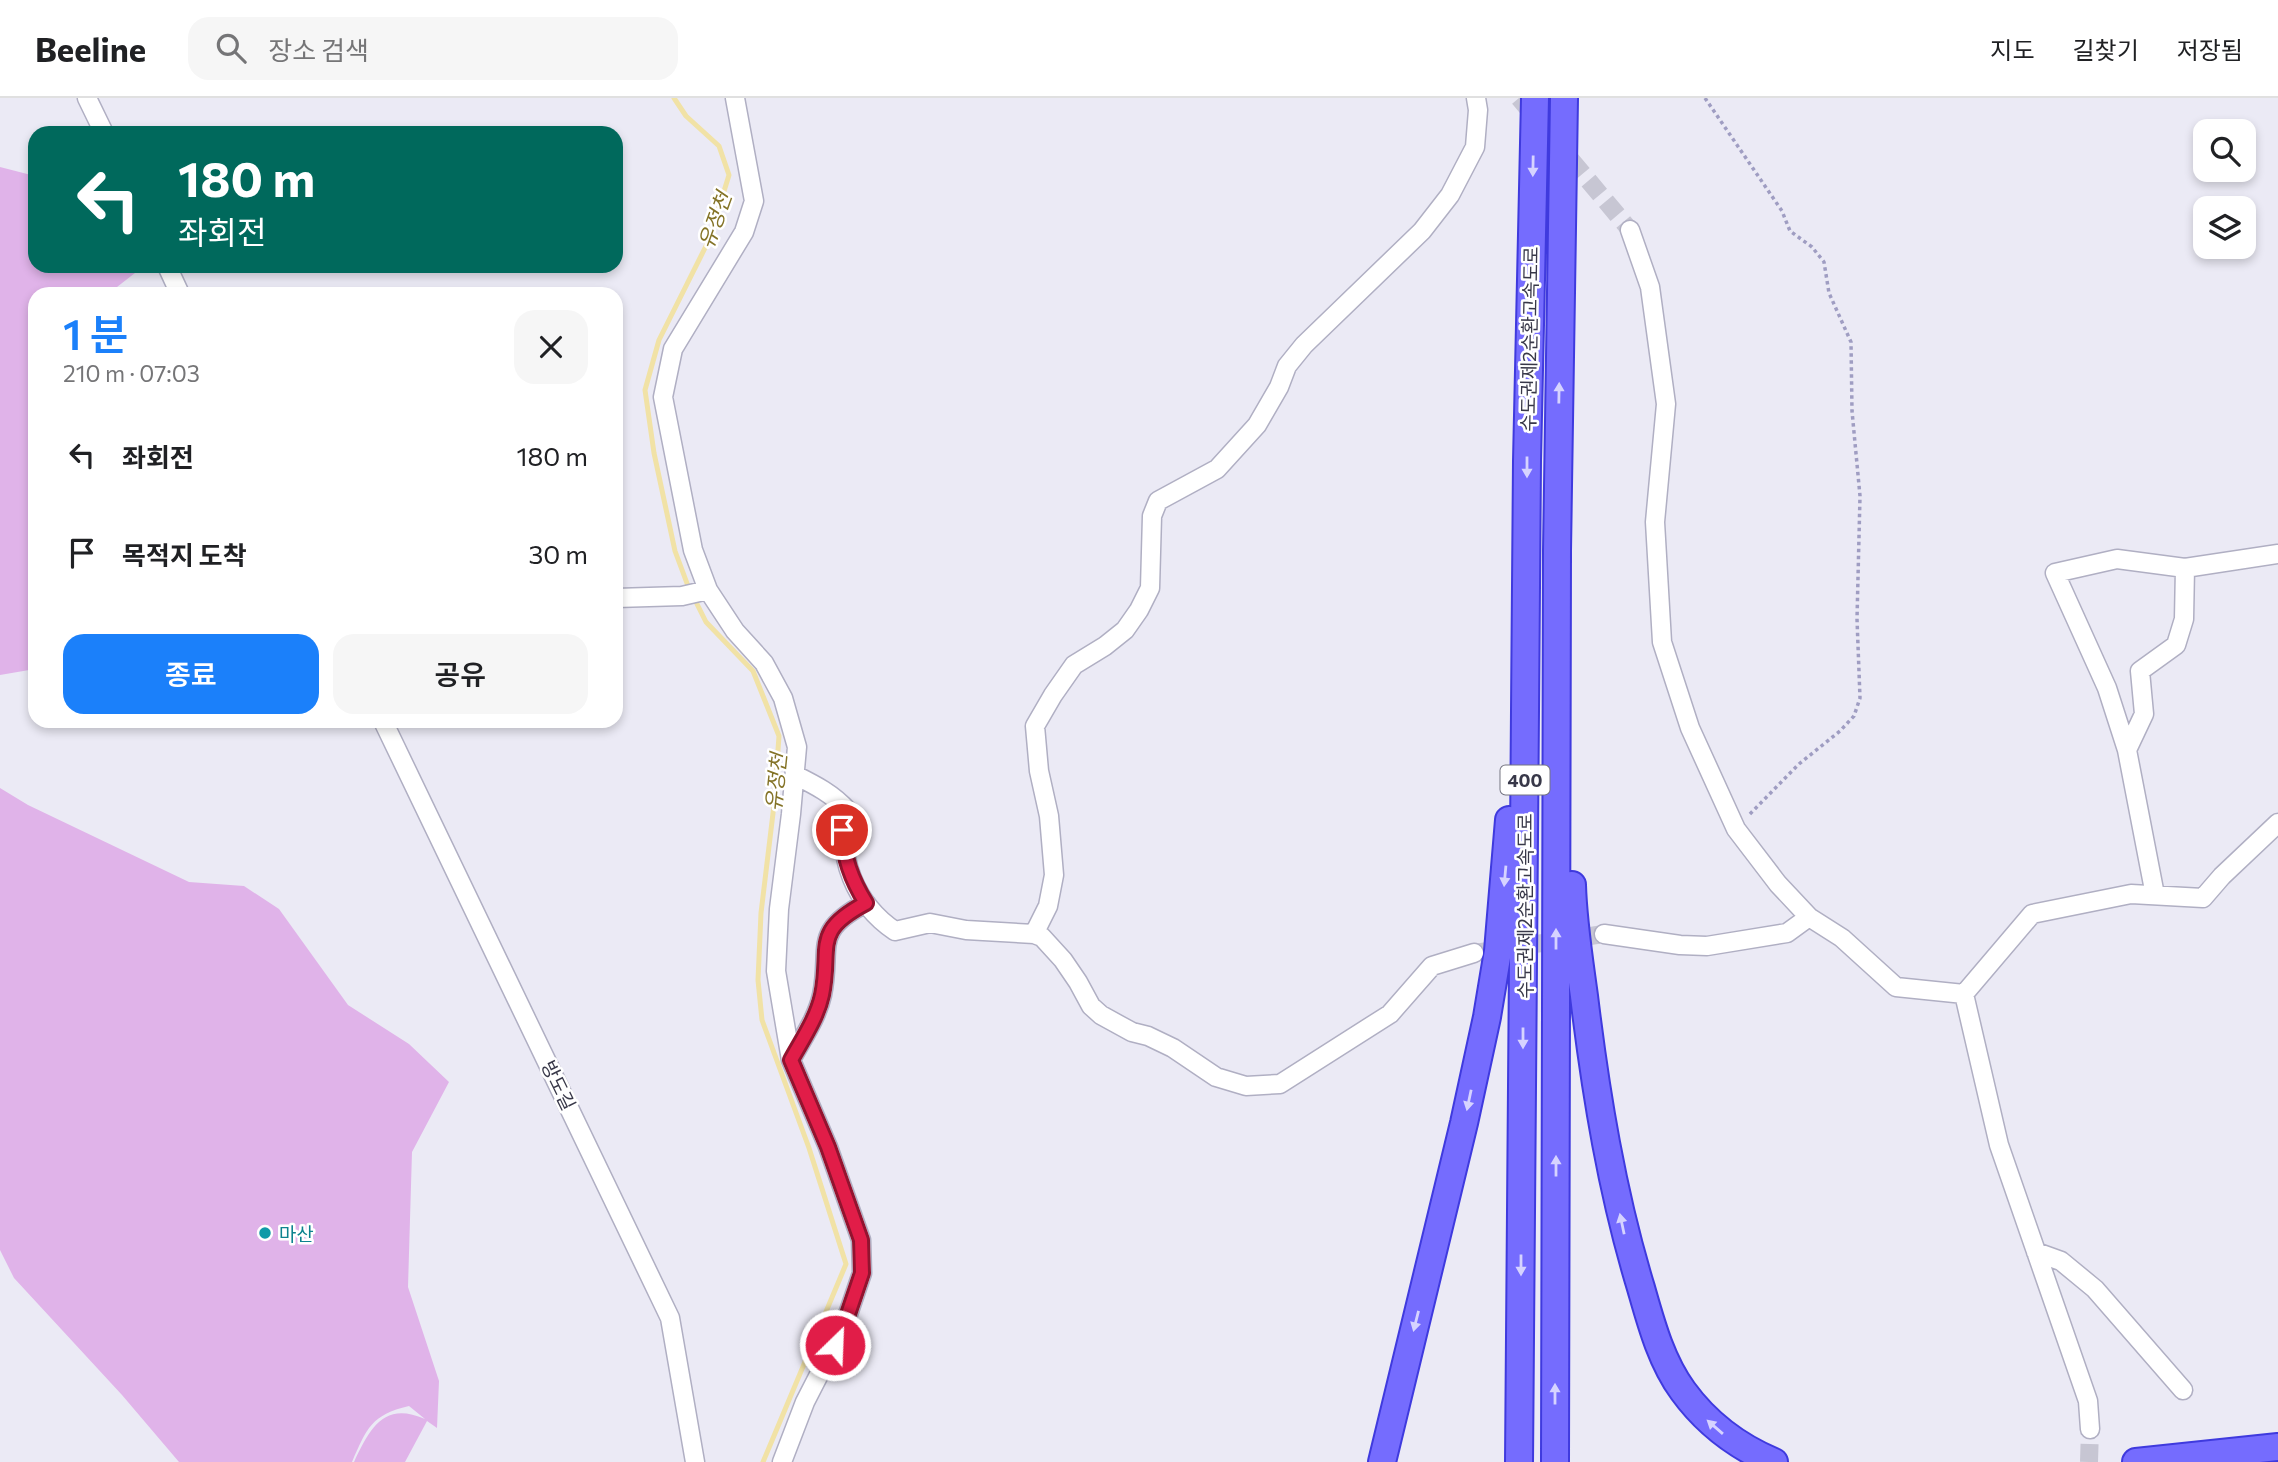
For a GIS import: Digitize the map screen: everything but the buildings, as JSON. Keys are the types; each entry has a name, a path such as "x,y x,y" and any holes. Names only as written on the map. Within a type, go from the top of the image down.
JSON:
{"highway":[{"name":"수도권제2순환고속도로","path":"1519,1462 1527,447 1535,98"},
{"name":"수도권제2순환고속도로","path":"1555,1462 1557,551 1564,98"},
{"path":"1557,551 1573,902 1591,1059 1625,1236 1665,1361 1682,1389 1704,1417 1728,1438 1773,1462"},
{"path":"1382,1462 1464,1123 1498,951 1527,563"},
{"path":"2136,1462 2278,1447"}],"street":[{"path":"88,98 101,126"},
{"path":"735,98 754,201 744,232 673,349 663,397 693,550 708,590 736,631 764,663 783,698 797,747 779,909 776,971 791,1060 828,1147 861,1240 862,1273 844,1326 806,1402 782,1462"},
{"path":"1034,934 1048,906 1054,875 1049,816 1039,771 1035,726 1074,665 1125,630 1139,610 1150,588 1153,516 1158,501 1217,469 1257,425 1279,387 1286,366 1304,345 1422,231 1450,195 1475,147 1478,110 1476,98"},
{"path":"1630,230 1650,287 1666,404 1655,522 1662,642 1690,728 1735,829 1778,884 1809,917 1842,938 1895,987 1964,995"},
{"path":"2155,895 2127,750 2107,688 2055,573 2117,559 2185,568 2278,554"},
{"path":"2127,750 2144,713 2140,671 2176,645 2185,619 2185,568"},
{"path":"623,598 682,596 708,590"},
{"name":"방도길","path":"386,728 670,1318 695,1462"},
{"path":"795,775 838,800 848,811 842,830 844,854 853,883 866,903 895,931 930,923 966,930 1034,934 1042,937 1063,960 1091,1006 1101,1015 1132,1032 1174,1048 1216,1077 1246,1086 1280,1084 1390,1014 1432,966 1474,953"},
{"path":"1964,995 2032,914 2131,894 2203,898 2222,876 2278,823"},
{"path":"791,1060 811,1024 822,996 825,946 831,931 848,913 866,903"},
{"path":"1604,934 1680,945 1707,946 1787,933 1809,917"},
{"path":"1964,995 1999,1145 2088,1401 2090,1429"},
{"path":"2036,1251 2061,1261 2095,1289 2183,1390"}],"path":[{"path":"1705,98 1782,211 1790,231 1812,247 1824,262 1829,293 1851,342 1852,411 1860,496 1857,619 1860,698 1854,716 1799,764 1735,829"}],"shaded area":[{"path":"0,167 28,174 28,273 135,273 117,287 28,287 28,670 0,675"},
{"path":"0,788 28,805 189,882 244,886 279,909 348,1005 409,1044 449,1082 412,1152 408,1287 439,1381 437,1428 427,1421 405,1462 354,1462 366,1438 380,1421 399,1413 425,1419 409,1406 378,1419 362,1440 352,1462 179,1462 122,1395 14,1278 0,1250"}],"waterway":[{"name":"유정천","path":"674,98 686,116 719,146 729,175 709,240 659,340 645,390 654,453 675,551 688,586 706,622 753,671 779,736 761,913 758,980 762,1020 809,1148 846,1264 763,1462"}],"tunnel":[{"path":"1519,98 1630,230"},
{"path":"1474,953 1604,934"},
{"path":"2089,1462 2090,1429"}],"place":[{"name":"마산","path":"265,1233"}],"route":[{"path":"835,1345 862,1273 861,1240 828,1147 791,1060 811,1024 822,996 825,946 831,931 848,913 866,903 853,883 844,854 842,830"}]}
